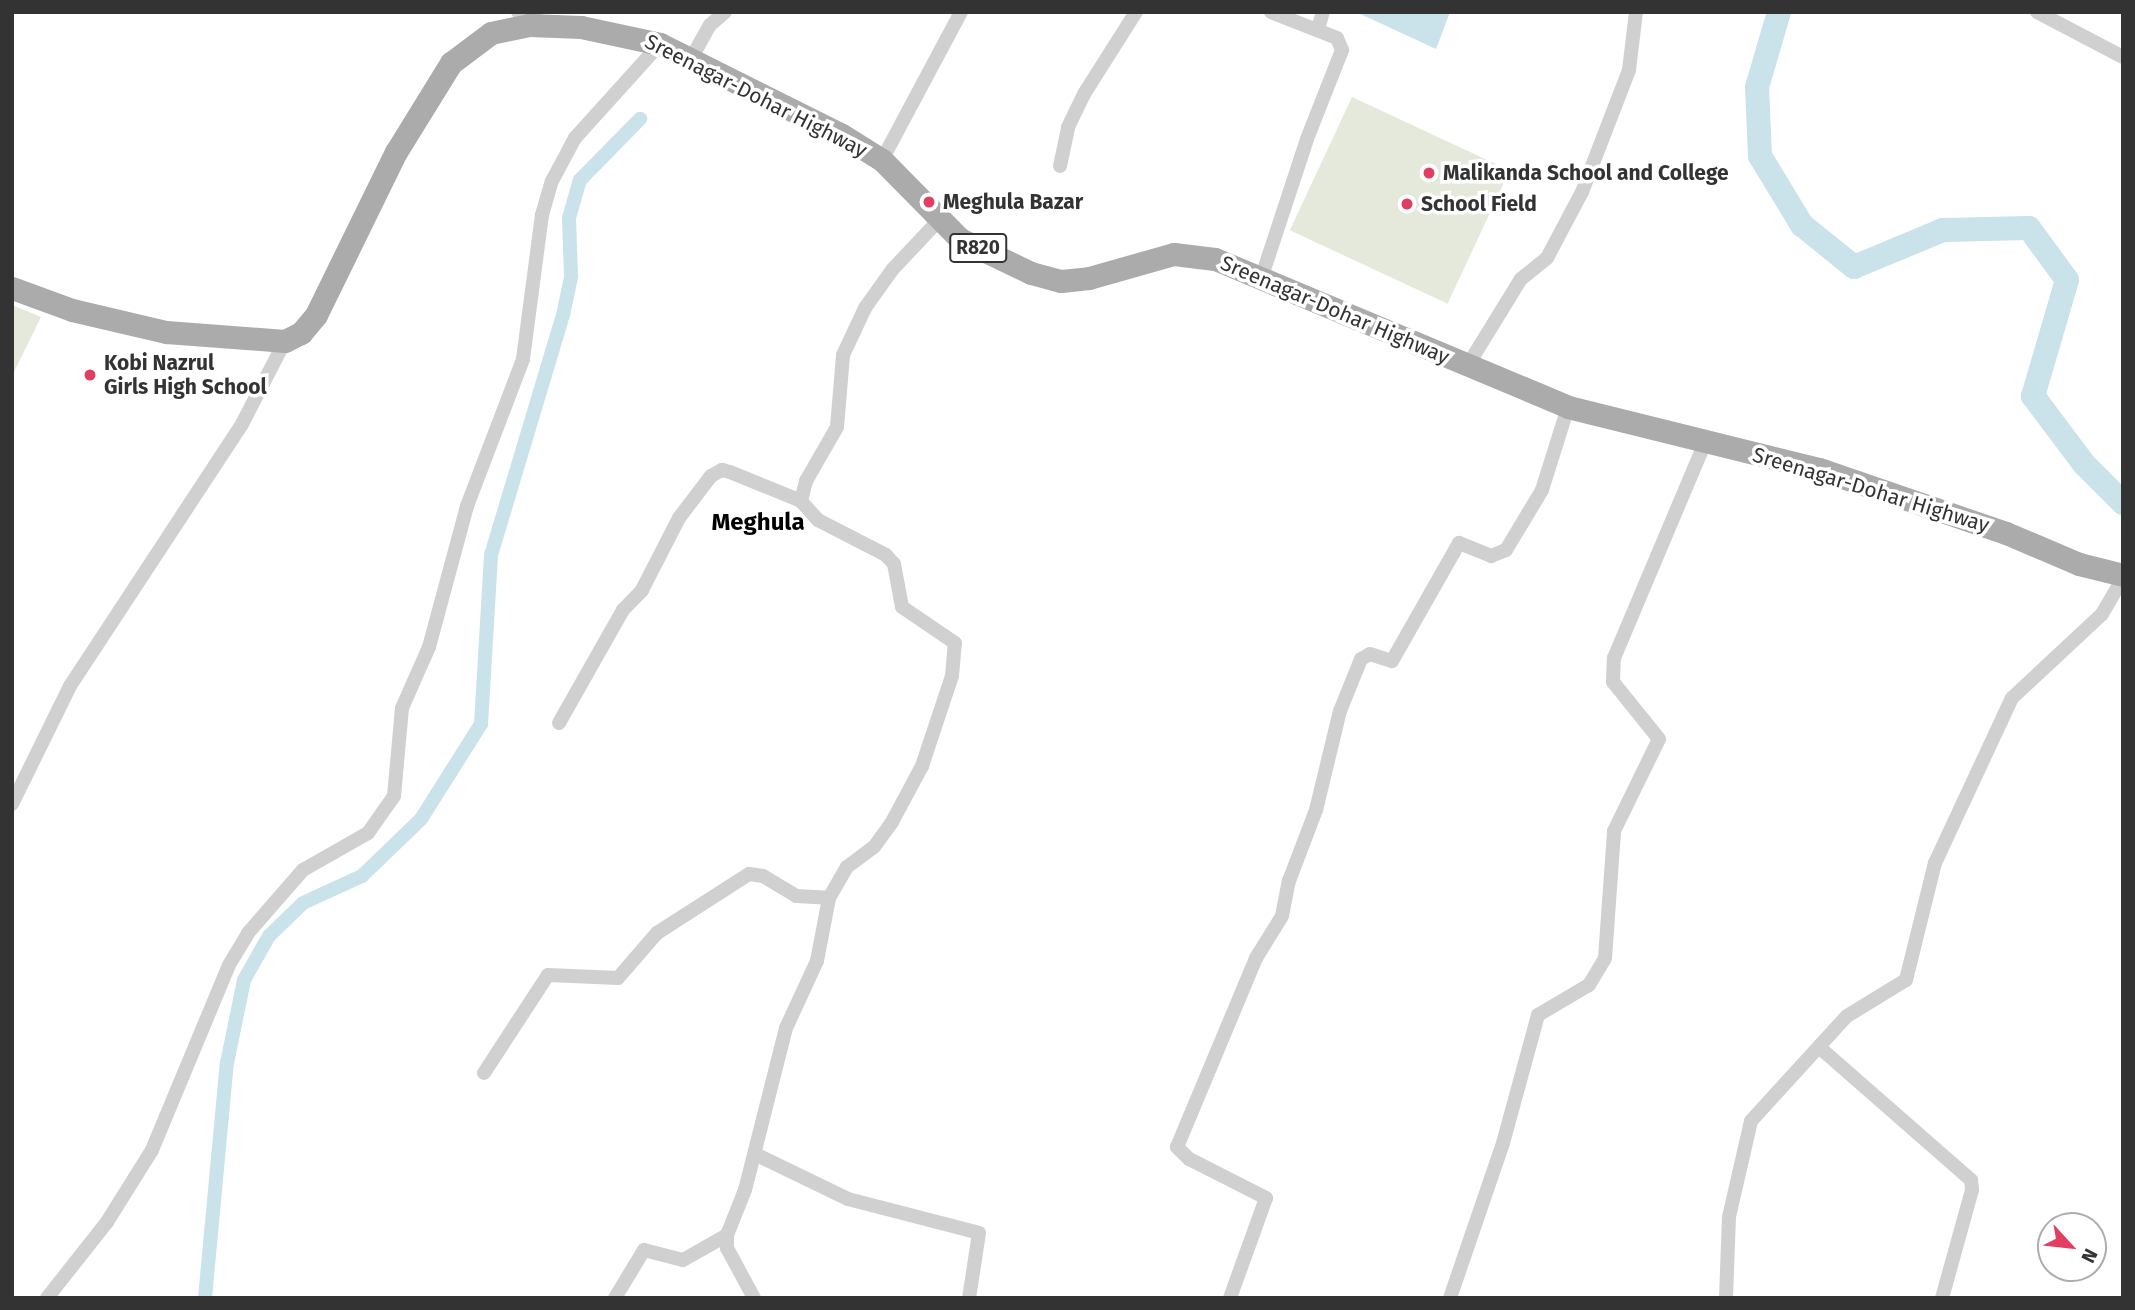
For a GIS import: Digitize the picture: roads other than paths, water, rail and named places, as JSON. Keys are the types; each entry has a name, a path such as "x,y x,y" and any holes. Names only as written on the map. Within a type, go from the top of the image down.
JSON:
{"main road":[{"name":"Sreenagar-Dohar Highway","path":"285,341 301,333 316,315 396,152 451,63 491,33 548,25 593,29 660,44 882,160 960,239 1001,260 1061,281 1089,278 1174,254 1215,259 1262,276 1568,407 1830,473 2006,533 2079,565 2123,577"},
{"path":"12,288 72,310 166,332 285,341"}],"street":[{"path":"517,12 548,25"},
{"path":"691,59 710,25 725,12"},
{"path":"882,160 961,12"},
{"path":"1060,166 1068,127 1084,94 1136,12"},
{"path":"1262,276 1307,139 1339,67 1342,50 1337,38 1271,12"},
{"path":"1318,29 1323,12"},
{"path":"1468,365 1521,279 1547,258 1582,192 1629,70 1636,12"},
{"path":"2037,12 2123,57"},
{"path":"47,1298 107,1222 152,1150 229,965 248,933 303,870 368,832 394,796 402,708 429,647 467,506 523,359 542,215 552,181 575,138 660,44"},
{"path":"801,501 806,481 837,427 844,355 865,308 892,270 939,220"},
{"path":"12,804 70,686 242,424 285,341"},
{"path":"1230,1298 1266,1198 1189,1159 1177,1147 1256,958 1282,916 1289,881 1316,810 1340,711 1361,660 1370,654 1392,661 1459,543 1491,556 1506,550 1542,490 1568,407"},
{"path":"1450,1298 1503,1143 1538,1014 1589,985 1605,958 1614,831 1659,739 1613,682 1614,658 1706,440"},
{"path":"559,723 623,610 642,590 679,518 711,477 722,470 801,501 818,520 886,555 894,565 902,607 956,643 952,676 922,765 892,822 874,847 847,867 830,898 817,961 786,1028 755,1154 727,1235 727,1248 754,1298"},
{"path":"1726,1298 1729,1217 1751,1121 1847,1016 1906,980 1935,863 2012,698 2102,614 2123,577"},
{"path":"484,1073 553,973 618,978 657,933 749,874 763,876 796,896 830,898"},
{"path":"1819,1047 1971,1180 1972,1190 1942,1298"},
{"path":"755,1154 848,1199 979,1233 970,1298"},
{"path":"615,1298 644,1250 683,1260 727,1235"}],"water":[{"path":"1356,12 1450,12 1436,49"}],"waterway":[{"path":"1779,12 1757,87 1760,156 1802,225 1854,267 1943,230 2029,228 2067,280 2033,396 2084,464 2123,503"},
{"path":"205,1298 227,1063 244,980 269,936 303,903 362,876 421,819 481,724 491,555 563,315 571,276 569,218 580,180 640,119"}],"place":[{"name":"Malikanda School and College","path":"1429,173"},
{"name":"Meghula Bazar","path":"929,202"},
{"name":"School Field","path":"1407,204"},
{"name":"Kobi Nazrul Girls High School","path":"90,375"}],"district":[{"name":"Meghula","path":"758,523"}]}
